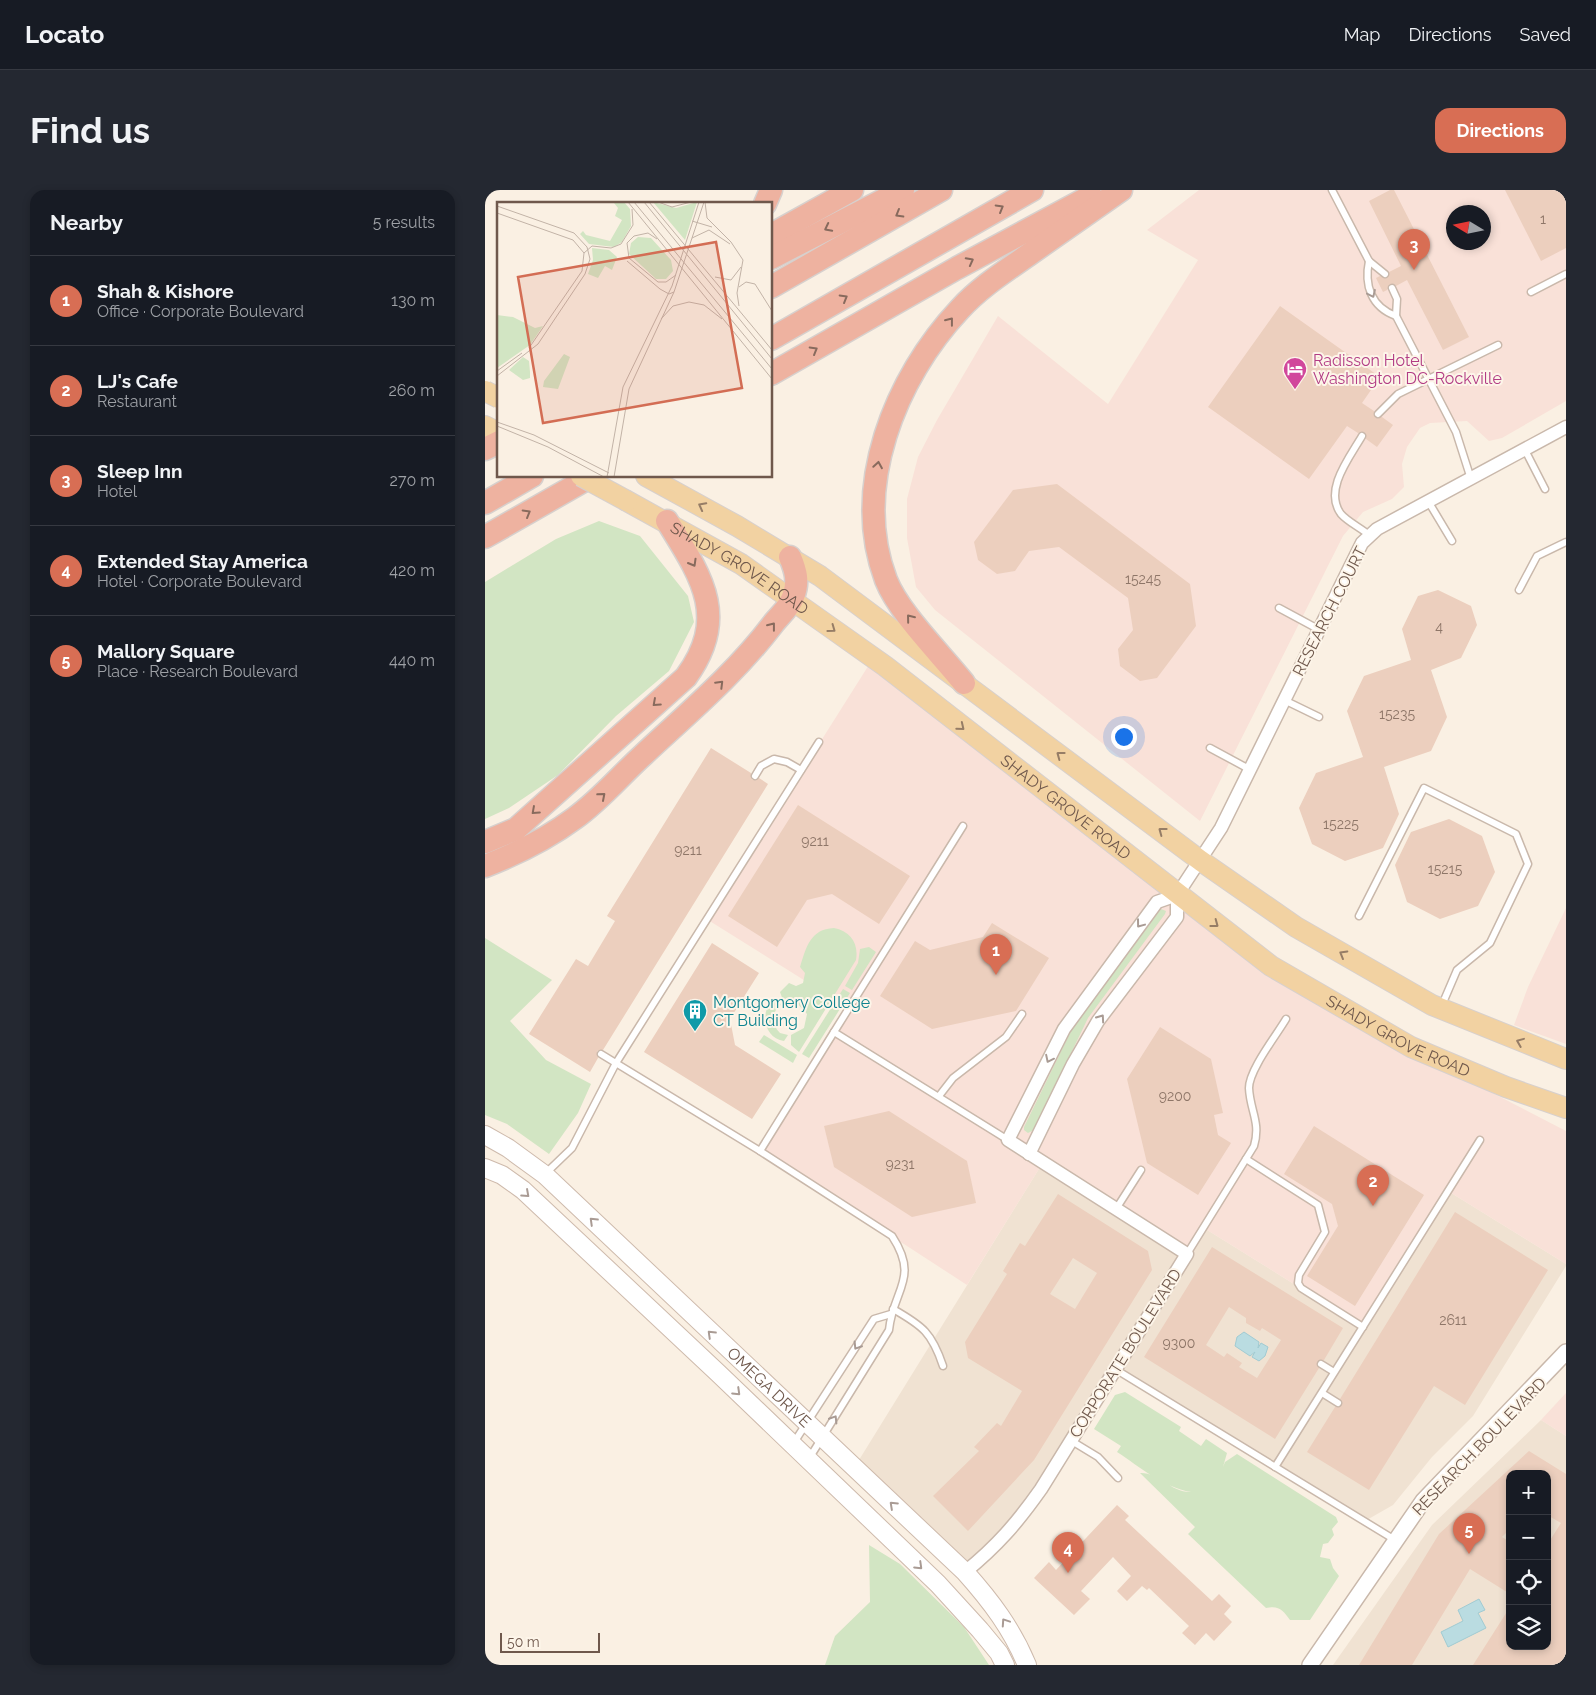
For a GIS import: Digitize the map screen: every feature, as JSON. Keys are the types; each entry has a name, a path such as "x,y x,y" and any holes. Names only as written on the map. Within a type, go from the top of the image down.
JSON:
{"highway":[{"path":"766,202 771,190"},
{"path":"773,234 852,190"},
{"path":"773,257 903,190"},
{"path":"773,286 941,190"},
{"path":"773,338 1032,190"},
{"path":"773,373 957,268 1103,190"},
{"path":"963,683 894,597 879,556 874,516 878,464 889,424 921,359 960,309 994,279 1121,190"},
{"path":"485,403 497,397"},
{"path":"485,449 497,443"},
{"path":"485,503 529,478"},
{"path":"485,537 588,478"},
{"path":"485,842 516,829 686,677 698,660 707,637 709,603 696,567 667,521"},
{"path":"485,866 511,856 574,819 605,794 641,756 683,720 750,654 793,599 797,582 796,569 790,557"}],"main road":[{"path":"485,390 497,395"},
{"path":"485,426 497,432"},
{"name":"SHADY GROVE ROAD","path":"585,478 667,521 741,564 793,599 885,666 1177,895 1271,966 1411,1047 1506,1087 1566,1108"},
{"name":"SHADY GROVE ROAD","path":"652,480 790,557 820,576 1201,861 1296,926 1440,1008 1566,1059"},
{"name":"OMEGA DRIVE","path":"485,1135 508,1148 545,1175 807,1425 965,1572 991,1601 1017,1640 1027,1665"},
{"name":"OMEGA DRIVE","path":"485,1168 502,1175 523,1190 938,1584 980,1630 999,1653 1005,1665"}],"street":[{"name":"RESEARCH COURT","path":"1201,861 1221,828 1362,543 1369,535 1427,501 1566,427"},
{"path":"1029,1154 1073,1064 1098,1021 1177,917 1177,895 1201,861"},
{"path":"1008,1140 1064,1029 1081,1003 1157,902 1177,895"},
{"name":"CORPORATE BOULEVARD","path":"965,1572 992,1550 1016,1525 1187,1254 1008,1140"},
{"name":"RESEARCH BOULEVARD","path":"1310,1665 1395,1540 1438,1483 1546,1375 1566,1352"}],"lane":[{"path":"1332,190 1369,261 1385,274"},
{"path":"1369,261 1367,281 1371,295 1383,309 1396,316 1456,432 1471,479"},
{"path":"1531,292 1566,274"},
{"path":"1392,288 1398,306 1396,316"},
{"path":"1378,414 1398,394 1498,345"},
{"path":"1361,436 1341,473 1336,488 1335,501 1341,514 1369,535"},
{"path":"1525,450 1545,489"},
{"path":"1427,501 1452,541"},
{"path":"1519,590 1537,556 1566,542"},
{"path":"1279,608 1319,629"},
{"path":"1284,700 1319,717"},
{"path":"545,1175 572,1148 617,1063 819,742"},
{"path":"1210,748 1249,769"},
{"path":"755,776 761,766 774,759 787,762 801,770"},
{"path":"1359,916 1424,788 1516,834 1528,864 1490,943 1457,970 1440,1008"},
{"path":"760,1151 963,826"},
{"path":"939,1096 953,1078 1005,1037 1022,1014"},
{"path":"1187,1254 1254,1146 1258,1133 1249,1088 1251,1076 1286,1019"},
{"path":"834,1032 1008,1140"},
{"path":"601,1054 760,1151 892,1236 901,1250 905,1266 905,1280 892,1312 889,1330 808,1460"},
{"path":"1275,1467 1480,1140"},
{"path":"1246,1159 1319,1205 1325,1232 1299,1276 1298,1282 1301,1288 1363,1327"},
{"path":"1116,1209 1141,1170"},
{"path":"792,1445 807,1425 874,1319 892,1312 918,1323 927,1331 943,1366"},
{"path":"1321,1364 1335,1372"},
{"path":"1115,1369 1395,1540"},
{"path":"1322,1393 1338,1403"},
{"path":"1070,1440 1098,1457 1118,1478"},
{"path":"1317,1665 1331,1635"}],"shaded area":[{"path":"1199,190 1566,190 1566,401 1502,438 1489,441 1467,421 1430,423 1420,428 1407,447 1402,464 1404,487 1392,499 1363,512 1343,536 1200,821 935,610 916,587 907,538 907,499 918,457 937,420 998,316 1108,404 1198,260 1147,230"},
{"path":"872,660 1119,855 1411,1051 1566,1131 1566,1264 1448,1191 1363,1327 1204,1228 1187,1255 1042,1164 967,1285 761,1151 850,1009 708,920"},
{"path":"1566,908 1566,1044 1514,1025 1528,987"},
{"path":"1042,1164 1204,1228 1363,1327 1448,1191 1566,1264 1566,1266 1473,1416 1432,1457 1393,1505 1365,1521 1116,1369 1042,1490 972,1569 859,1460"},
{"path":"1566,1393 1566,1436 1541,1420"},
{"path":"1541,1420 1566,1436 1566,1665 1333,1665 1432,1525"}],"green space":[{"path":"599,521 640,536 688,596 694,622 669,671 616,716 558,775 509,808 485,819 485,582 556,539"},
{"path":"1161,909 1166,911 1165,914 1088,1018 1034,1130 1028,1133 1024,1130 1024,1127 1072,1029"},
{"path":"834,928 845,932 855,943 856,960 799,1052 791,1045 791,1035 804,1028 807,1014 797,1003 784,1003 780,992 789,983 796,986 803,983 805,973 800,967 810,941 819,932"},
{"path":"485,938 552,980 510,1021 546,1060 591,1084 578,1113 549,1154 507,1124 485,1115"},
{"path":"869,947 876,952 852,990 845,986 858,963 860,949"},
{"path":"843,989 850,993 809,1058 802,1054"},
{"path":"774,999 778,999 781,1005 775,1011 773,1018 777,1030 788,1035 784,1041 777,1039 768,1030 765,1017 769,1004"},
{"path":"764,1035 797,1055 793,1063 759,1042"},
{"path":"1125,1392 1181,1427 1179,1431 1201,1446 1206,1439 1227,1453 1223,1467 1225,1462 1237,1454 1336,1517 1338,1522 1332,1529 1334,1535 1328,1543 1323,1544 1320,1557 1330,1559 1333,1568 1339,1576 1310,1620 1290,1620 1280,1609 1274,1607 1266,1608 1188,1534 1195,1527 1140,1473 1151,1475 1117,1452 1121,1446 1094,1429 1115,1395"},
{"path":"869,1545 900,1564 964,1627 989,1665 825,1665 835,1636 870,1602"}],"water":[{"path":"1244,1332 1259,1342 1258,1348 1261,1343 1268,1347 1265,1356 1259,1361 1252,1357 1255,1352 1250,1356 1235,1346 1237,1337"},
{"path":"1479,1599 1485,1610 1478,1613 1486,1628 1448,1647 1441,1632 1463,1621 1458,1610"}],"building":[{"path":"1390,190 1394,190 1469,337 1443,350 1407,280 1396,286 1390,284 1387,290 1383,292 1376,278 1380,276 1387,278 1389,272 1401,266 1369,201"},
{"path":"1505,190 1566,190 1566,248 1541,261"},
{"name":"Radisson Hotel Washington DC-Rockville","path":"1280,306 1380,377 1362,403 1374,411 1375,418 1382,417 1393,425 1377,447 1366,439 1365,432 1358,433 1347,426 1309,479 1208,407"},
{"path":"1057,484 1190,584 1196,626 1157,678 1140,681 1120,666 1118,649 1133,630 1128,598 1059,547 1029,551 1015,571 997,574 978,560 974,542 1013,490"},
{"path":"1438,590 1471,606 1477,625 1461,658 1431,670 1447,717 1431,751 1384,767 1399,814 1383,848 1345,861 1312,844 1299,808 1316,773 1363,757 1347,711 1364,676 1411,660 1402,629 1418,596"},
{"path":"711,748 751,773 752,780 759,778 768,784 603,1050 597,1051 598,1058 590,1072 529,1034 576,959 588,966 615,921 607,916"},
{"path":"798,805 910,876 879,924 832,894 807,900 777,947 728,916"},
{"path":"1449,819 1482,836 1495,872 1478,906 1440,919 1407,902 1395,865 1411,832"},
{"path":"992,923 1049,958 1016,1011 932,1029 880,996 915,941 930,950 983,937"},
{"name":"Montgomery College CT Building","path":"712,943 759,973 730,1019 735,1045 781,1074 752,1119 644,1052"},
{"path":"1160,1027 1211,1059 1223,1113 1214,1115 1218,1135 1231,1143 1198,1195 1147,1163 1127,1079"},
{"path":"889,1111 967,1161 976,1203 912,1217 834,1167 824,1126"},
{"path":"1314,1126 1424,1195 1355,1306 1307,1276 1338,1226 1332,1204 1284,1174"},
{"path":"1058,1194 1148,1251 1152,1270 1034,1460 968,1531 933,1496 979,1451 974,1447 997,1423 1001,1426 1022,1391 968,1358 965,1342 1007,1274 1003,1271 1020,1243 1025,1246","holes":["1073,1258 1097,1273 1075,1309 1050,1294"]},
{"path":"1455,1212 1548,1270 1465,1405 1434,1386 1369,1490 1307,1452 1335,1407 1342,1405 1340,1399"},
{"path":"1212,1247 1343,1328 1324,1360 1317,1362 1319,1368 1275,1439 1144,1357","holes":["1229,1307 1246,1318 1246,1323 1260,1331 1262,1328 1281,1340 1257,1378 1239,1367 1242,1363 1227,1353 1224,1357 1206,1345"]},
{"path":"1529,1451 1566,1474 1566,1665 1473,1665 1506,1613 1506,1650 1551,1650 1551,1539 1561,1523 1551,1517 1551,1470 1508,1470"},
{"path":"1506,1472 1506,1533 1502,1537 1506,1540 1506,1592 1470,1569 1412,1665 1359,1665 1439,1534"},
{"path":"1117,1505 1129,1516 1125,1520 1212,1601 1219,1594 1231,1606 1224,1614 1232,1622 1214,1641 1206,1633 1195,1645 1182,1633 1189,1626 1149,1588 1147,1590 1142,1586 1127,1601 1117,1591 1131,1576 1113,1557 1081,1591 1090,1599 1074,1615 1034,1578 1049,1562 1056,1570"}],"place":[{"name":"Sleep Inn","path":"1414,270"},
{"name":"Radisson Hotel Washington DC-Rockville","path":"1295,390"},
{"name":"Shah & Kishore","path":"996,975"},
{"name":"Montgomery College CT Building","path":"695,1032"},
{"name":"LJ's Cafe","path":"1373,1206"},
{"name":"Mallory Square","path":"1469,1554"},
{"name":"Extended Stay America","path":"1068,1573"}]}
